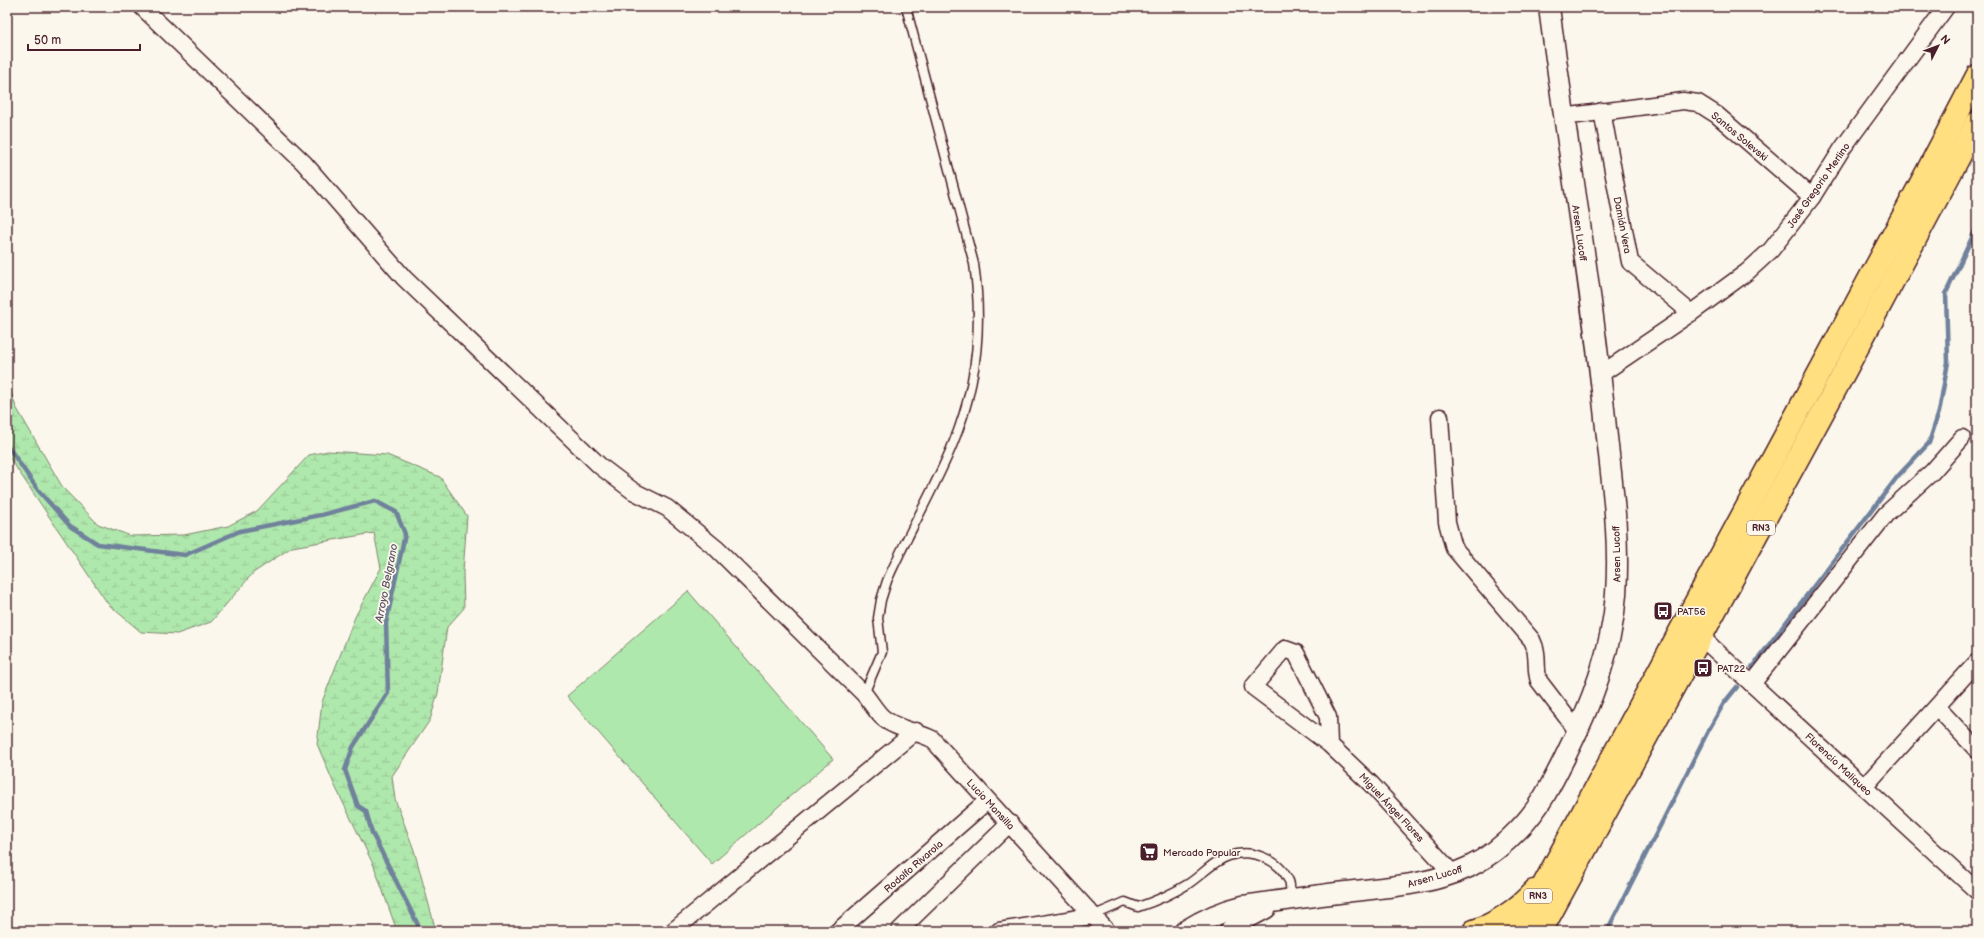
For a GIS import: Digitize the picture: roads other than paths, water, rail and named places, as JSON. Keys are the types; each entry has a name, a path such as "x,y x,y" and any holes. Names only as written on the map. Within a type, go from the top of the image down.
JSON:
{"highway":[{"name":"RN3","path":"1519,931 1912,200 1977,76"},
{"name":"RN3","path":"1541,931 1977,123"},
{"path":"1556,931 1588,843"},
{"path":"1474,931 1492,924 1524,901 1539,886 1556,861"}],"street":[{"name":"Lucio Mansilla","path":"142,7 304,163 404,278 600,466 633,492 667,508 717,549 864,694 882,717 894,725 916,731 932,739 1107,931"},
{"name":"Arsen Lucoff","path":"1185,931 1200,921 1222,912 1243,906 1286,899 1401,886 1452,873 1471,866 1518,830 1543,798 1578,732 1604,661 1613,619 1616,593 1617,537 1601,374 1563,117 1549,7"},
{"name":"José Gregorio Merlino","path":"1601,374 1691,313 1747,272 1771,250 1812,197 1842,150 1946,7"},
{"name":"Santos Solevski","path":"1563,117 1683,101 1698,103 1717,115 1812,197"},
{"name":"Damián Vera","path":"1602,111 1630,262 1691,313"},
{"path":"1440,417 1447,522 1454,548 1532,640 1537,650 1536,673 1539,682 1578,732"},
{"path":"1752,684 1886,514 1932,472 1962,438"},
{"name":"Florencio Maliqueo","path":"1701,637 1977,891"},
{"name":"Miguel Ángel Flores","path":"1329,744 1328,717 1296,653 1285,649 1253,687 1329,744 1371,784 1452,873"},
{"path":"1864,787 1977,662"},
{"path":"1937,707 1977,750"},
{"path":"673,931 916,731"},
{"name":"Rodolfo Rivarola","path":"838,931 987,801"},
{"path":"900,931 1010,823"},
{"name":"Arsen Lucoff","path":"1230,931 1240,922 1286,899"},
{"path":"999,931 1092,916"}],"lane":[{"path":"864,694 882,652 878,618 881,600 887,581 952,446 970,388 978,344 979,298 974,264 906,7"},
{"path":"1092,916 1125,902 1138,907 1162,899 1228,856 1245,853 1258,855 1274,862 1283,872 1290,882 1286,899"}],"waterway":[{"path":"1752,667 1898,476 1929,443 1939,412 1948,362 1946,293 1977,227"},
{"name":"Arroyo Belgrano","path":"7,445 38,490 70,526 98,544 185,555 240,531 321,515 375,501 396,512 405,534 386,623 388,693 353,747 345,770 358,806 366,811 372,833 421,931"},
{"path":"1607,931 1707,733 1724,703 1737,687"}],"place":[{"name":"PAT56","path":"1663,611"},
{"name":"PAT22","path":"1703,668"},
{"name":"Mercado Popular","path":"1149,852"}]}
